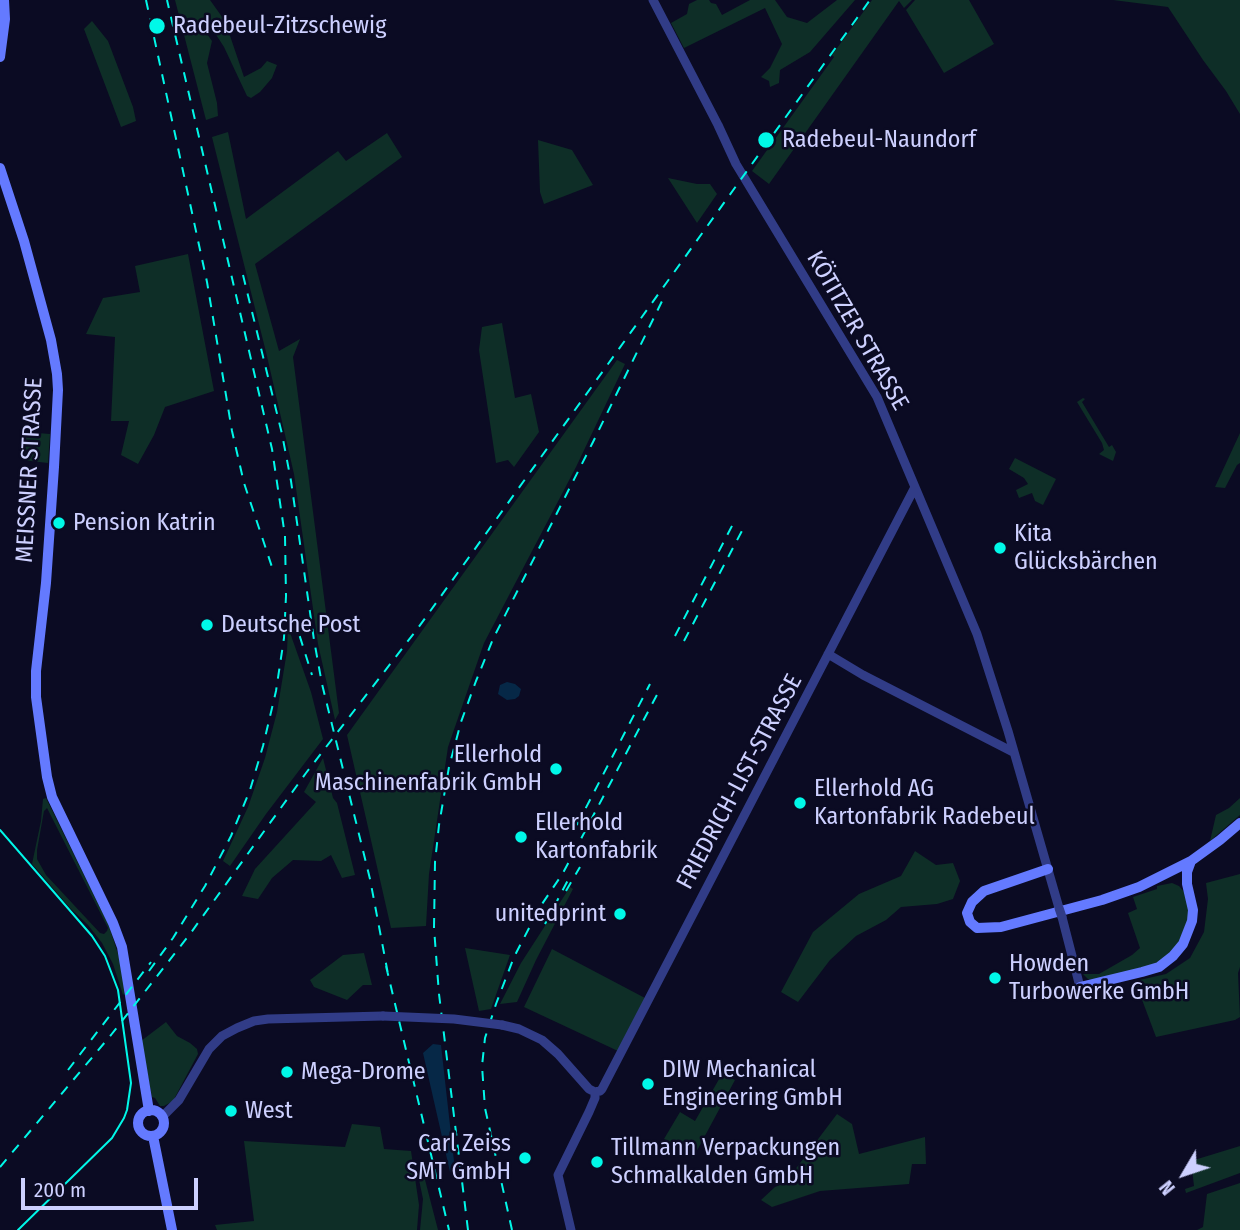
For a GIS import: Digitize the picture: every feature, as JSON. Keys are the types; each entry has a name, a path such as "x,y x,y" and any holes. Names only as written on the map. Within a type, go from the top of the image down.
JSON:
{"main road":[{"path":"0,57 5,19 4,0"},
{"name":"MEISSNER STRASSE","path":"0,168 24,241 51,340 57,373 46,583 37,654 36,697 47,777 52,797 122,947 149,1111"},
{"path":"1048,869 984,891 972,902 967,913 970,922 977,928 1001,927 1102,900 1139,887 1191,861 1240,823"},
{"path":"1080,987 1158,967 1173,957 1183,944 1192,921 1192,899 1187,884 1191,861"},
{"path":"149,1111 157,1112 162,1117 163,1129 157,1135 145,1135 139,1129 139,1117 149,1111"},
{"path":"153,1136 172,1230"}],"street":[{"name":"KÖTITZER STRASSE","path":"653,0 736,164 877,397 977,634 1061,912 1080,987"},
{"name":"FRIEDRICH-LIST-STRASSE","path":"570,1230 558,1175 589,1112 595,1091 601,1089 915,487"},
{"path":"828,654 863,675 1013,752"},
{"path":"162,1117 179,1100 209,1049 222,1036 254,1021 268,1019 383,1016 454,1018 502,1025 519,1029 542,1040 589,1089 595,1091"}],"green space":[{"path":"175,0 210,0 225,21 244,77 261,68 267,61 277,65 272,78 260,92 251,98 247,96 213,30 207,34 212,41 207,63 218,116 206,120"},
{"path":"697,0 709,0 716,4 722,15 750,0 775,0 787,17 807,23 837,0 855,0 810,52 780,70 779,83 770,87 769,81 761,77 770,68 782,44 765,8 684,48 671,23 687,14 689,4"},
{"path":"872,0 912,0 904,8 899,1 769,184 752,171"},
{"path":"915,0 969,0 994,44 944,73 906,10"},
{"path":"1113,0 1240,0 1240,114 1168,7"},
{"path":"92,21 108,41 133,107 136,121 121,127 84,29"},
{"path":"228,132 246,219 338,151 346,161 387,133 402,157 255,264 279,351 300,339 293,357 339,713 335,720 318,644 294,474 212,137"},
{"path":"538,140 572,150 593,185 544,204 540,192"},
{"path":"668,178 710,184 717,194 697,223"},
{"path":"188,254 214,391 165,407 138,464 121,455 129,421 111,421 115,337 86,334 103,298 140,292 135,266"},
{"path":"502,323 515,398 531,394 539,432 514,467 508,460 496,463 479,350 482,327"},
{"path":"617,360 625,364 576,467 484,643 448,747 429,874 426,926 391,928 347,735"},
{"path":"1085,399 1082,402 1109,447 1112,445 1116,452 1113,461 1099,454 1104,450 1102,443 1077,402"},
{"path":"26,432 50,434 48,463 22,460"},
{"path":"1240,433 1240,463 1225,488 1215,487"},
{"path":"1015,458 1056,479 1043,505 1035,501 1032,493 1019,498 1016,490 1028,484 1024,478 1009,469"},
{"path":"288,627 311,692 323,739 230,866 223,861 248,807 277,712"},
{"path":"323,758 355,875 342,878 331,855 321,861 293,860 272,878 258,899 242,896 255,869 316,802 304,792"},
{"path":"46,798 109,926 126,991 123,995 113,964 102,943 32,864 43,799","holes":["47,808 108,928 104,934 100,933 46,875 37,859 44,811"]},
{"path":"1240,798 1240,815 1210,841 1216,815"},
{"path":"915,851 936,865 953,863 960,881 953,899 937,904 901,907 886,920 856,936 830,960 798,1002 781,992 813,932 859,894 901,876"},
{"path":"1240,874 1240,1017 1156,1037 1135,981 1166,974 1190,958 1204,932 1208,899 1206,883"},
{"path":"1172,883 1185,893 1190,914 1178,945 1166,958 1155,964 1098,980 1088,979 1083,974 1099,974 1140,948 1128,913 1137,909 1133,897 1157,889 1157,886"},
{"path":"570,887 573,889 517,1002 500,1004 521,963"},
{"path":"465,948 510,955 491,1009 479,1011"},
{"path":"552,949 645,998 618,1051 524,1007"},
{"path":"364,953 372,985 363,985 347,1000 314,987 310,980 343,955"},
{"path":"166,1022 177,1036 197,1049 198,1054 173,1101 160,1106 152,1097 141,1041"},
{"path":"722,1074 735,1080 693,1158 664,1139 680,1112 695,1121"},
{"path":"837,1114 852,1124 859,1154 925,1137 926,1164 912,1164 909,1184 820,1191 772,1207 761,1200 775,1187 785,1183"},
{"path":"352,1124 380,1127 384,1149 411,1151 419,1205 417,1230 217,1230 215,1225 254,1221 244,1141 345,1147"},
{"path":"1240,1146 1240,1173 1186,1193 1185,1189 1194,1186 1191,1161"},
{"path":"422,1168 438,1230 420,1230 423,1199 417,1170"},
{"path":"1240,1183 1240,1230 1197,1230 1203,1227 1207,1194"}],"water":[{"path":"507,682 521,689 515,699 507,700 498,694 500,685"},
{"path":"433,1044 441,1045 455,1170 450,1172 423,1053"}],"tram line":[{"path":"0,830 92,936 105,956 118,990 131,1083 127,1110 112,1138 18,1230"}],"railway":[{"path":"146,0 207,282 232,431 244,483 274,573"},
{"path":"149,971 205,886 231,836 250,790 276,691 284,638 286,596 285,536 272,449 167,0"},
{"path":"0,1167 111,1035 190,934 306,773 418,628 870,0"},
{"path":"243,275 282,434 322,684 370,879 388,974"},
{"path":"468,1230 439,994 434,928 435,862 449,767 461,722 493,639 665,295"},
{"path":"675,636 734,522"},
{"path":"684,641 744,527"},
{"path":"294,618 312,675"},
{"path":"577,825 650,684"},
{"path":"512,1230 485,1108 482,1066 485,1038 514,957 540,907 563,873 660,689"},
{"path":"566,891 580,867"},
{"path":"545,924 568,880"},
{"path":"68,1070 151,962"},
{"path":"386,966 449,1230"}],"place":[{"name":"Radebeul-Zitzschewig","path":"157,26"},
{"name":"Radebeul-Naundorf","path":"766,140"},
{"name":"Pension Katrin","path":"59,523"},
{"name":"Kita Glücksbärchen","path":"1000,548"},
{"name":"Deutsche Post","path":"207,625"},
{"name":"Ellerhold Maschinenfabrik GmbH","path":"556,769"},
{"name":"Ellerhold AG Kartonfabrik Radebeul","path":"800,803"},
{"name":"Ellerhold Kartonfabrik","path":"521,837"},
{"name":"unitedprint","path":"620,914"},
{"name":"Howden Turbowerke GmbH","path":"995,978"},
{"name":"Mega-Drome","path":"287,1072"},
{"name":"DIW Mechanical Engineering GmbH","path":"648,1084"},
{"name":"West","path":"231,1111"},
{"name":"Carl Zeiss SMT GmbH","path":"525,1158"},
{"name":"Tillmann Verpackungen Schmalkalden GmbH","path":"597,1162"}]}
